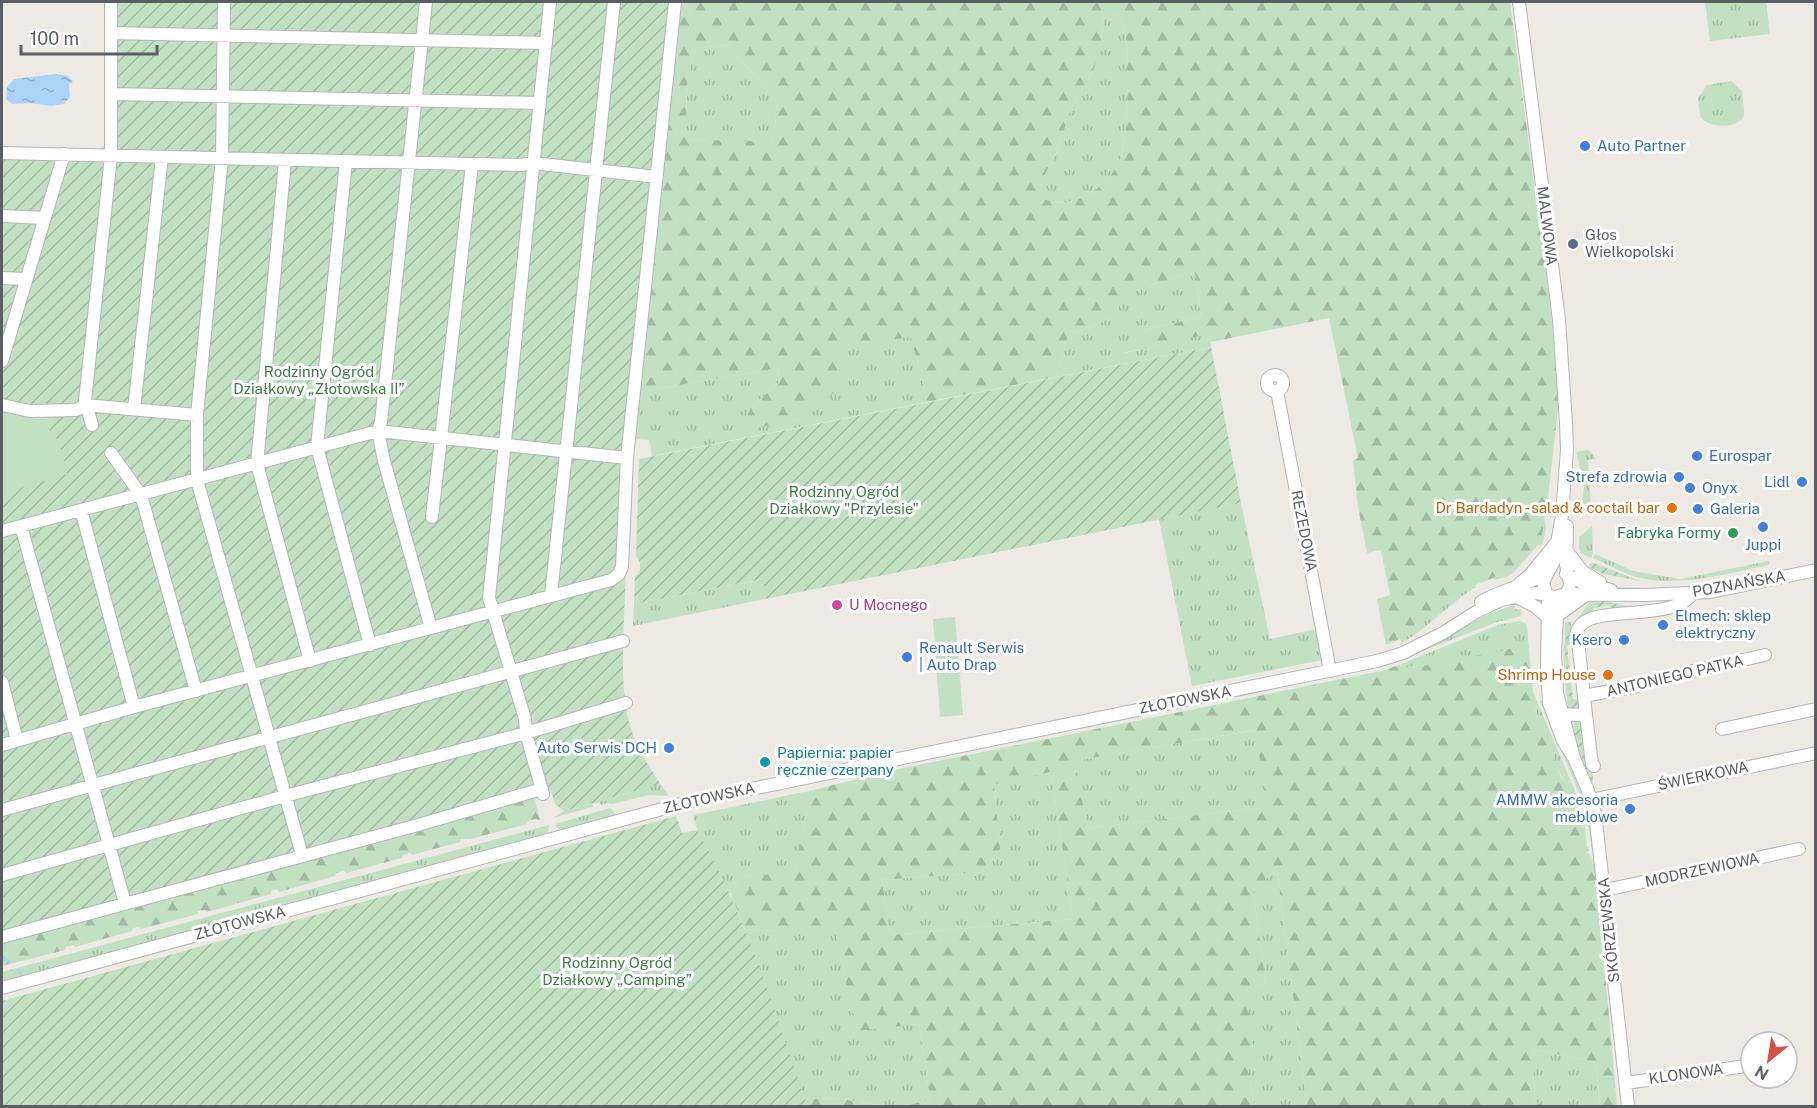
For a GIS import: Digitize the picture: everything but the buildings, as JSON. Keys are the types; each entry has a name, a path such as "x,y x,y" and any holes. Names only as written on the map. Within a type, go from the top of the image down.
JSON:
{"street":[{"path":"92,425 85,405 111,156 111,2"},
{"path":"224,2 222,158 197,415 197,480 302,855"},
{"path":"426,2 381,422 378,431 384,461 431,628"},
{"path":"2,937 542,791 526,733 525,719 489,598 550,2"},
{"path":"550,595 615,2"},
{"path":"2,745 134,707 611,580 619,574 622,567 627,458 675,2"},
{"name":"MALWOWA","path":"1519,2 1559,320 1567,450 1571,479 1562,546 1570,586 1576,594"},
{"path":"111,33 546,43"},
{"path":"112,94 539,103"},
{"path":"2,153 521,165 533,163 657,177"},
{"path":"2,361 5,340 64,154"},
{"path":"134,409 162,157"},
{"path":"285,160 257,464 310,661"},
{"path":"346,161 317,447 370,645"},
{"path":"432,517 472,164"},
{"path":"2,216 45,218"},
{"path":"2,278 26,279"},
{"name":"REZEDOWA","path":"1277,391 1330,671"},
{"path":"2,405 30,411 76,410 85,405 197,415"},
{"path":"2,531 378,431 442,436 627,458"},
{"path":"111,453 141,495 196,691"},
{"path":"81,510 134,707"},
{"path":"21,526 124,903"},
{"path":"1576,594 1552,617 1516,591 1562,546 1587,575 1623,593"},
{"name":"MALWOWA","path":"1548,594 1543,585 1544,577 1562,546"},
{"path":"1548,573 1558,570 1581,582 1623,593"},
{"name":"POZNAŃSKA","path":"1548,594 1555,597 1576,594 1711,592 1815,570"},
{"name":"ZŁOTOWSKA","path":"1516,591 1548,573"},
{"name":"ZŁOTOWSKA","path":"2,988 688,802 1388,658 1424,642 1441,628 1494,594 1516,591 1548,594"},
{"path":"1594,766 1577,632 1581,623 1621,613 1664,609 1683,603 1693,593"},
{"name":"SKÓRZEWSKA","path":"1548,594 1552,617 1557,714 1591,800 1597,828 1628,1107"},
{"name":"SKÓRZEWSKA","path":"1552,617 1560,602 1576,594"},
{"path":"2,810 623,641"},
{"name":"ANTONIEGO PATKA","path":"1584,696 1637,686 1644,682 1765,655"},
{"path":"2,682 17,740"},
{"path":"2,875 285,796 526,733 626,703"},
{"path":"1722,729 1815,710"},
{"path":"1557,714 1586,715"},
{"name":"ŚWIERKOWA","path":"1591,800 1815,753"},
{"name":"MODRZEWIOWA","path":"1605,890 1799,849"},
{"name":"KLONOWA","path":"1626,1083 1739,1067"}],"green space":[{"name":"Rodzinny Ogród Działkowy „Złotowska II”","path":"107,2 680,2 631,458 623,641 624,688 629,724 638,748 660,784 564,811 555,804 551,791 2,942 2,147 100,149 108,143"},
{"path":"680,2 1510,2 1550,303 1559,399 1544,526 1540,541 1508,572 1475,585 1442,604 1407,636 1386,645 1377,599 1390,595 1381,550 1367,553 1358,507 1353,460 1358,458 1329,318 1211,342 1209,334 1123,353 1148,329 1201,317 1195,272 1128,293 1111,318 1068,336 1056,377 927,402 911,337 840,347 846,377 830,397 799,419 747,430 750,408 780,382 778,368 638,392","holes":["1108,13 1120,18 1127,43 1126,130 1121,158 1108,178 1089,194 1067,202 1044,199 1040,191 1043,178 1058,150 1071,108 1093,71 1099,55 1104,18","728,45 778,102 772,142 685,139 688,74 697,48"]},
{"path":"1705,2 1766,2 1770,34 1710,41"},
{"path":"1108,13 1120,18 1127,43 1126,130 1121,158 1108,178 1089,194 1066,202 1043,199 1040,191 1043,178 1058,150 1071,108 1093,71 1099,55 1104,18"},
{"path":"728,45 778,102 772,143 685,139 688,74 697,48"},
{"path":"1731,81 1742,91 1744,115 1737,123 1730,125 1710,124 1700,115 1698,98 1707,85"},
{"path":"1195,272 1201,317 1148,329 1125,353 1209,333 1211,347 1056,377 1068,336 1111,318 1127,293"},
{"path":"911,336 927,402 652,456 649,440 633,439 638,392 778,368 780,382 750,408 748,429 799,419 839,347"},
{"name":"Rodzinny Ogród Działkowy \"Przylesie\"","path":"1211,347 1241,503 765,599 763,579 634,604 635,577 640,570 640,563 636,556 639,459"},
{"path":"2,413 48,416 50,433 59,441 67,474 2,494"},
{"path":"1588,450 1595,459 1588,460 1591,506 1582,507 1584,483 1576,452"},
{"path":"1241,503 1270,639 1316,629 1322,660 1192,686 1159,519"},
{"path":"1544,513 1546,529 1542,545 1537,546 1514,572 1507,577 1494,580 1493,578 1508,572"},
{"path":"1592,526 1593,553 1591,558 1581,553 1579,537"},
{"path":"1595,554 1633,571 1680,579 1769,561 1769,565 1707,578 1660,581 1625,573 1593,558"},
{"path":"1594,563 1640,581 1603,574 1589,567"},
{"path":"764,579 765,599 633,626 634,604"},
{"path":"1475,585 1476,587 1420,631 1401,643 1401,639 1442,604"},
{"path":"1601,600 1631,607 1611,609 1610,605 1594,608 1591,615 1579,617 1590,601"},
{"path":"1514,605 1515,609 1521,610 1521,615 1518,617 1497,622 1415,654 1488,614"},
{"path":"955,617 963,715 940,717 933,619"},
{"path":"1520,621 1526,624 1527,628 1533,692 1575,791 1584,820 1587,844 1578,804 1552,756 1531,692 1429,665 1407,667 1399,665 1498,625"},
{"path":"1565,622 1571,622 1565,657 1570,709 1568,710 1564,669"},
{"path":"1569,626 1571,626 1573,643 1567,646 1573,699 1579,700 1576,710 1570,709 1564,646"},
{"path":"1525,646 1536,713 1561,777 1573,791 1582,819 1588,853 1596,871 1617,1106 1600,1106 1596,1062 1532,1049 1535,1102 1546,1106 1307,1106 1277,870 1253,890 1266,985 1246,988 1255,1059 1248,1068 1254,1106 906,1106 930,1099 919,1024 856,1031 834,926 762,931 745,929 731,895 742,877 794,872 813,790 894,770 1381,671 1399,665 1407,667 1429,665","holes":["1255,730 1268,807 1087,828 1075,761","1051,772 1073,919 890,935 882,880 983,872 1000,849 994,784"]},
{"path":"1540,701 1542,701 1586,804 1594,849 1592,849 1584,804"},
{"path":"1574,720 1581,721 1592,766 1593,782 1591,782 1577,743"},
{"path":"1256,730 1269,807 1087,828 1074,761"},
{"path":"1051,772 1073,919 890,935 882,880 983,872 1000,849 994,783"},
{"path":"660,784 669,796 649,795 601,805 599,802 593,804 593,807 553,818 564,811"},
{"path":"813,790 794,873 742,877 731,895 697,830 693,815"},
{"path":"540,794 541,797 535,799 540,820 535,819 528,821 527,824 471,839 461,839 460,842 412,855 410,853 403,855 402,858 346,873 344,871 336,873 335,876 279,892 277,889 271,891 271,894 207,912 198,911 198,914 141,929 133,928 132,931 75,947 73,945 66,947 65,950 2,966 2,942"},
{"path":"610,808 615,816 564,830 558,829 555,824"},
{"name":"Rodzinny Ogród Działkowy „Camping”","path":"676,816 682,833 697,830 731,896 759,965 807,1106 2,1106 2,1001"},
{"path":"549,825 544,836 2,984 2,972"},
{"path":"1277,870 1307,1106 1254,1106 1248,1068 1246,988 1266,985 1253,890"},
{"path":"834,925 856,1030 919,1024 930,1099 906,1106 884,1106 835,1098 804,1099 745,929 762,931"},
{"path":"1532,1049 1596,1062 1600,1106 1546,1106 1535,1102"},
{"path":"835,1098 884,1106 807,1106 804,1099"}],"water":[{"path":"56,74 68,76 73,82 69,84 70,97 64,104 51,106 31,103 12,104 6,99 7,87 14,79"}],"waterway":[{"path":"2,956 9,962"},
{"path":"18,970 21,974"}],"place":[{"name":"Auto Partner","path":"1585,146"},
{"name":"Głos Wielkopolski","path":"1573,244"},
{"name":"Eurospar","path":"1697,456"},
{"name":"Strefa zdrowia","path":"1679,477"},
{"name":"Lidl","path":"1802,482"},
{"name":"Onyx","path":"1690,488"},
{"name":"Dr Bardadyn - salad & coctail bar","path":"1672,508"},
{"name":"Galeria","path":"1698,509"},
{"name":"Juppi","path":"1763,527"},
{"name":"Fabryka Formy","path":"1733,533"},
{"name":"U Mocnego","path":"837,605"},
{"name":"Elmech: sklep elektryczny","path":"1663,625"},
{"name":"Ksero","path":"1624,640"},
{"name":"Renault Serwis | Auto Drap","path":"907,657"},
{"name":"Shrimp House","path":"1608,675"},
{"name":"Auto Serwis DCH","path":"669,748"},
{"name":"Papiernia: papier ręcznie czerpany","path":"765,762"},
{"name":"AMMW akcesoria meblowe","path":"1630,809"}]}
